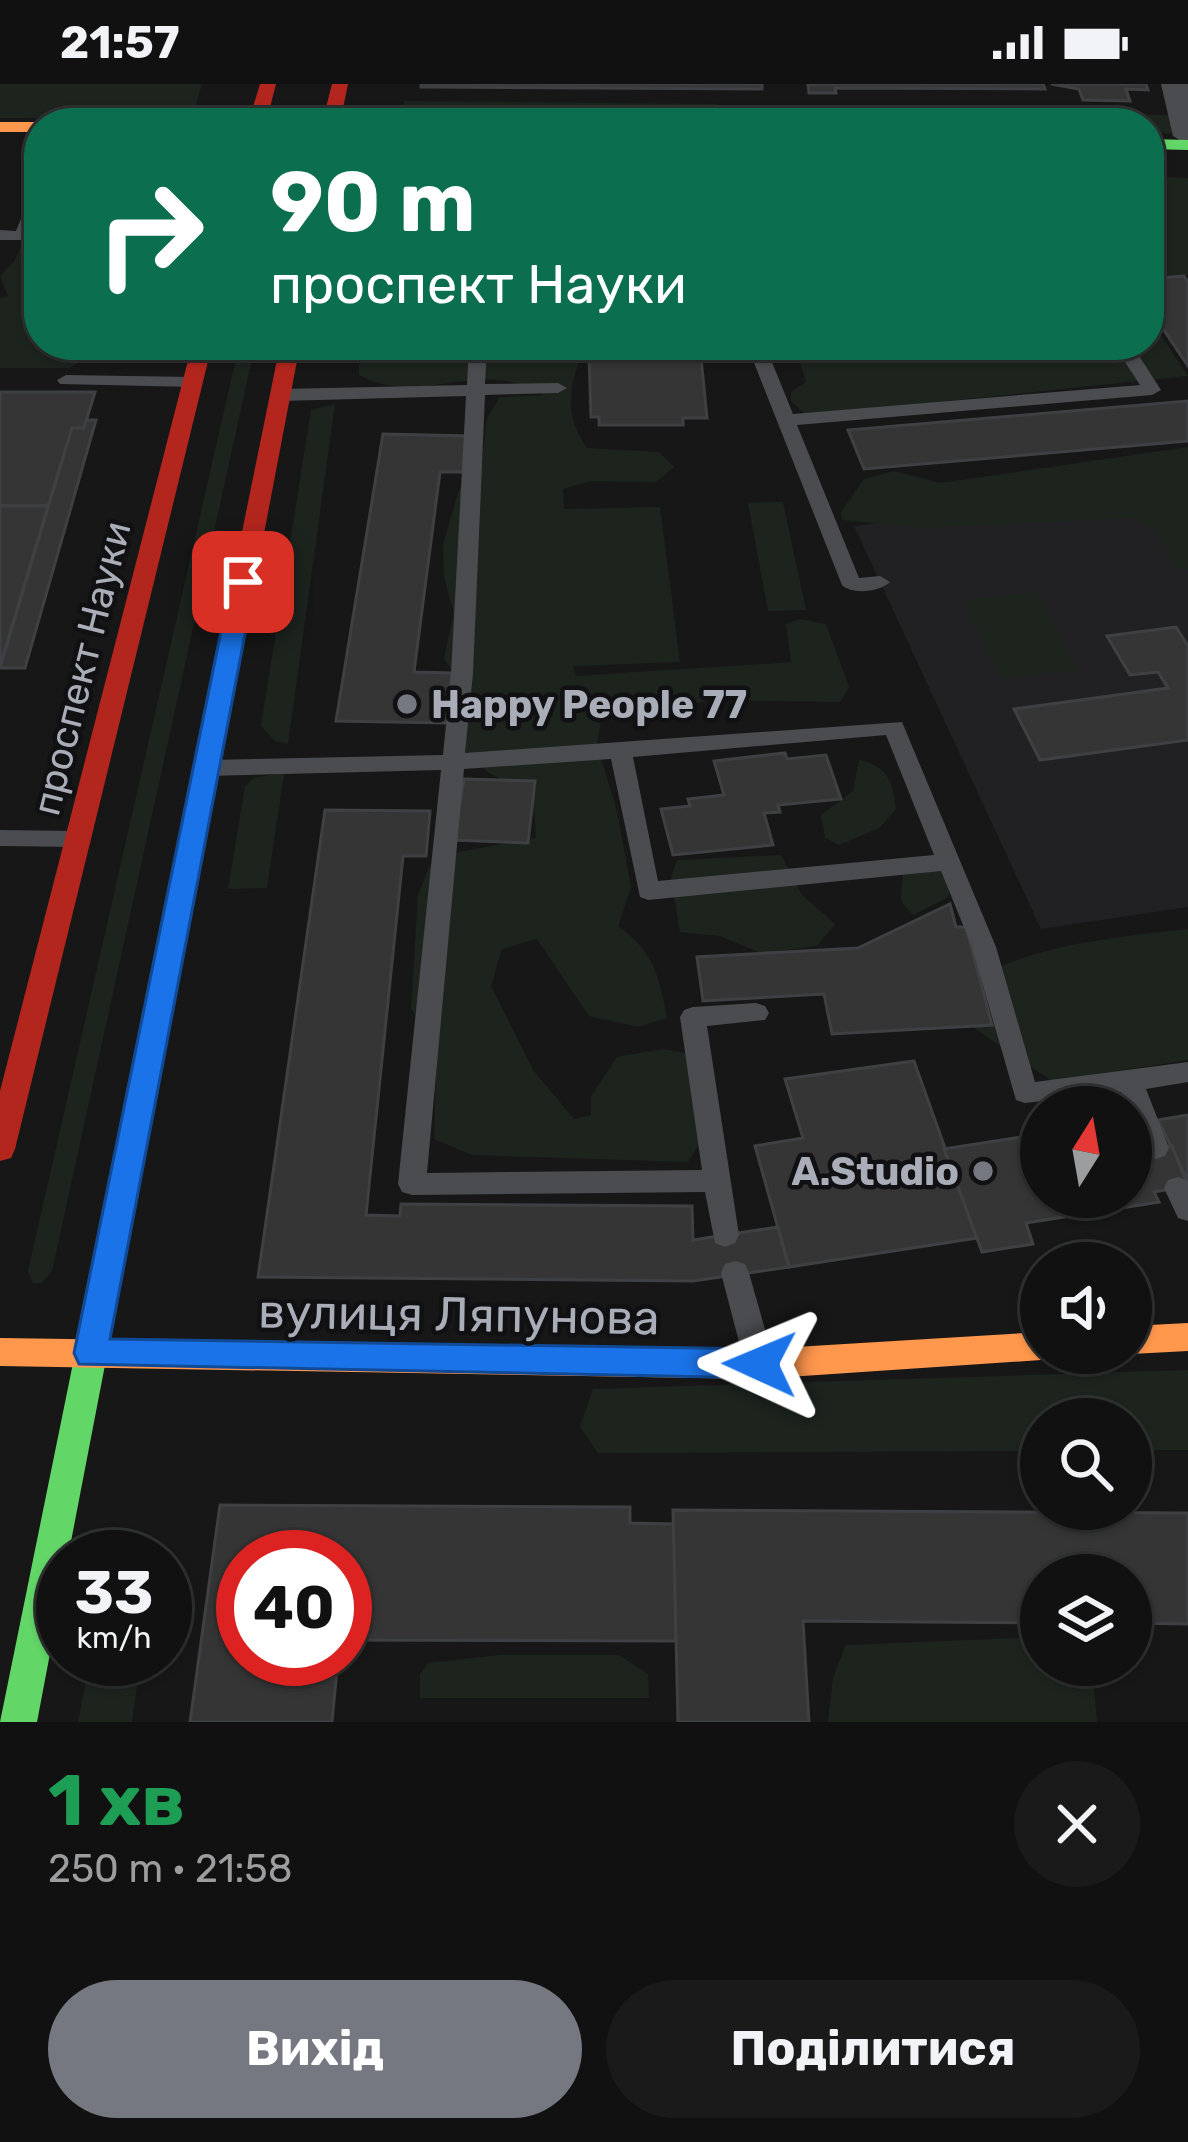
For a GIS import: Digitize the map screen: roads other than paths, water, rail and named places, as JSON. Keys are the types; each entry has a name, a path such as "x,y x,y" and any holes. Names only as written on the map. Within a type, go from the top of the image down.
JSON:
{"main road":[{"name":"проспект Науки","path":"0,1149 198,360"},
{"path":"18,1722 287,360"},
{"path":"1152,1339 1188,1336"},
{"name":"вулиця Ляпунова","path":"0,1352 760,1364 1020,1347"}],"street":[{"path":"1175,84 1188,140"}],"lane":[{"path":"478,360 452,762 412,1184 716,1181"},
{"path":"763,360 852,585 880,582"},
{"path":"789,420 1152,390 1133,360"},
{"path":"66,380 193,382"},
{"path":"281,395 558,388"},
{"path":"205,768 452,762 894,727 984,947 1024,1093 1188,1072"},
{"path":"621,751 648,891 949,862"},
{"path":"0,838 78,839"},
{"path":"725,1235 693,1017 756,1013"},
{"path":"1130,1081 1156,1148"},
{"path":"736,1273 760,1364"}],"place":[{"name":"Happy People 77","path":"407,704"},
{"name":"A.Studio","path":"983,1171"}]}
